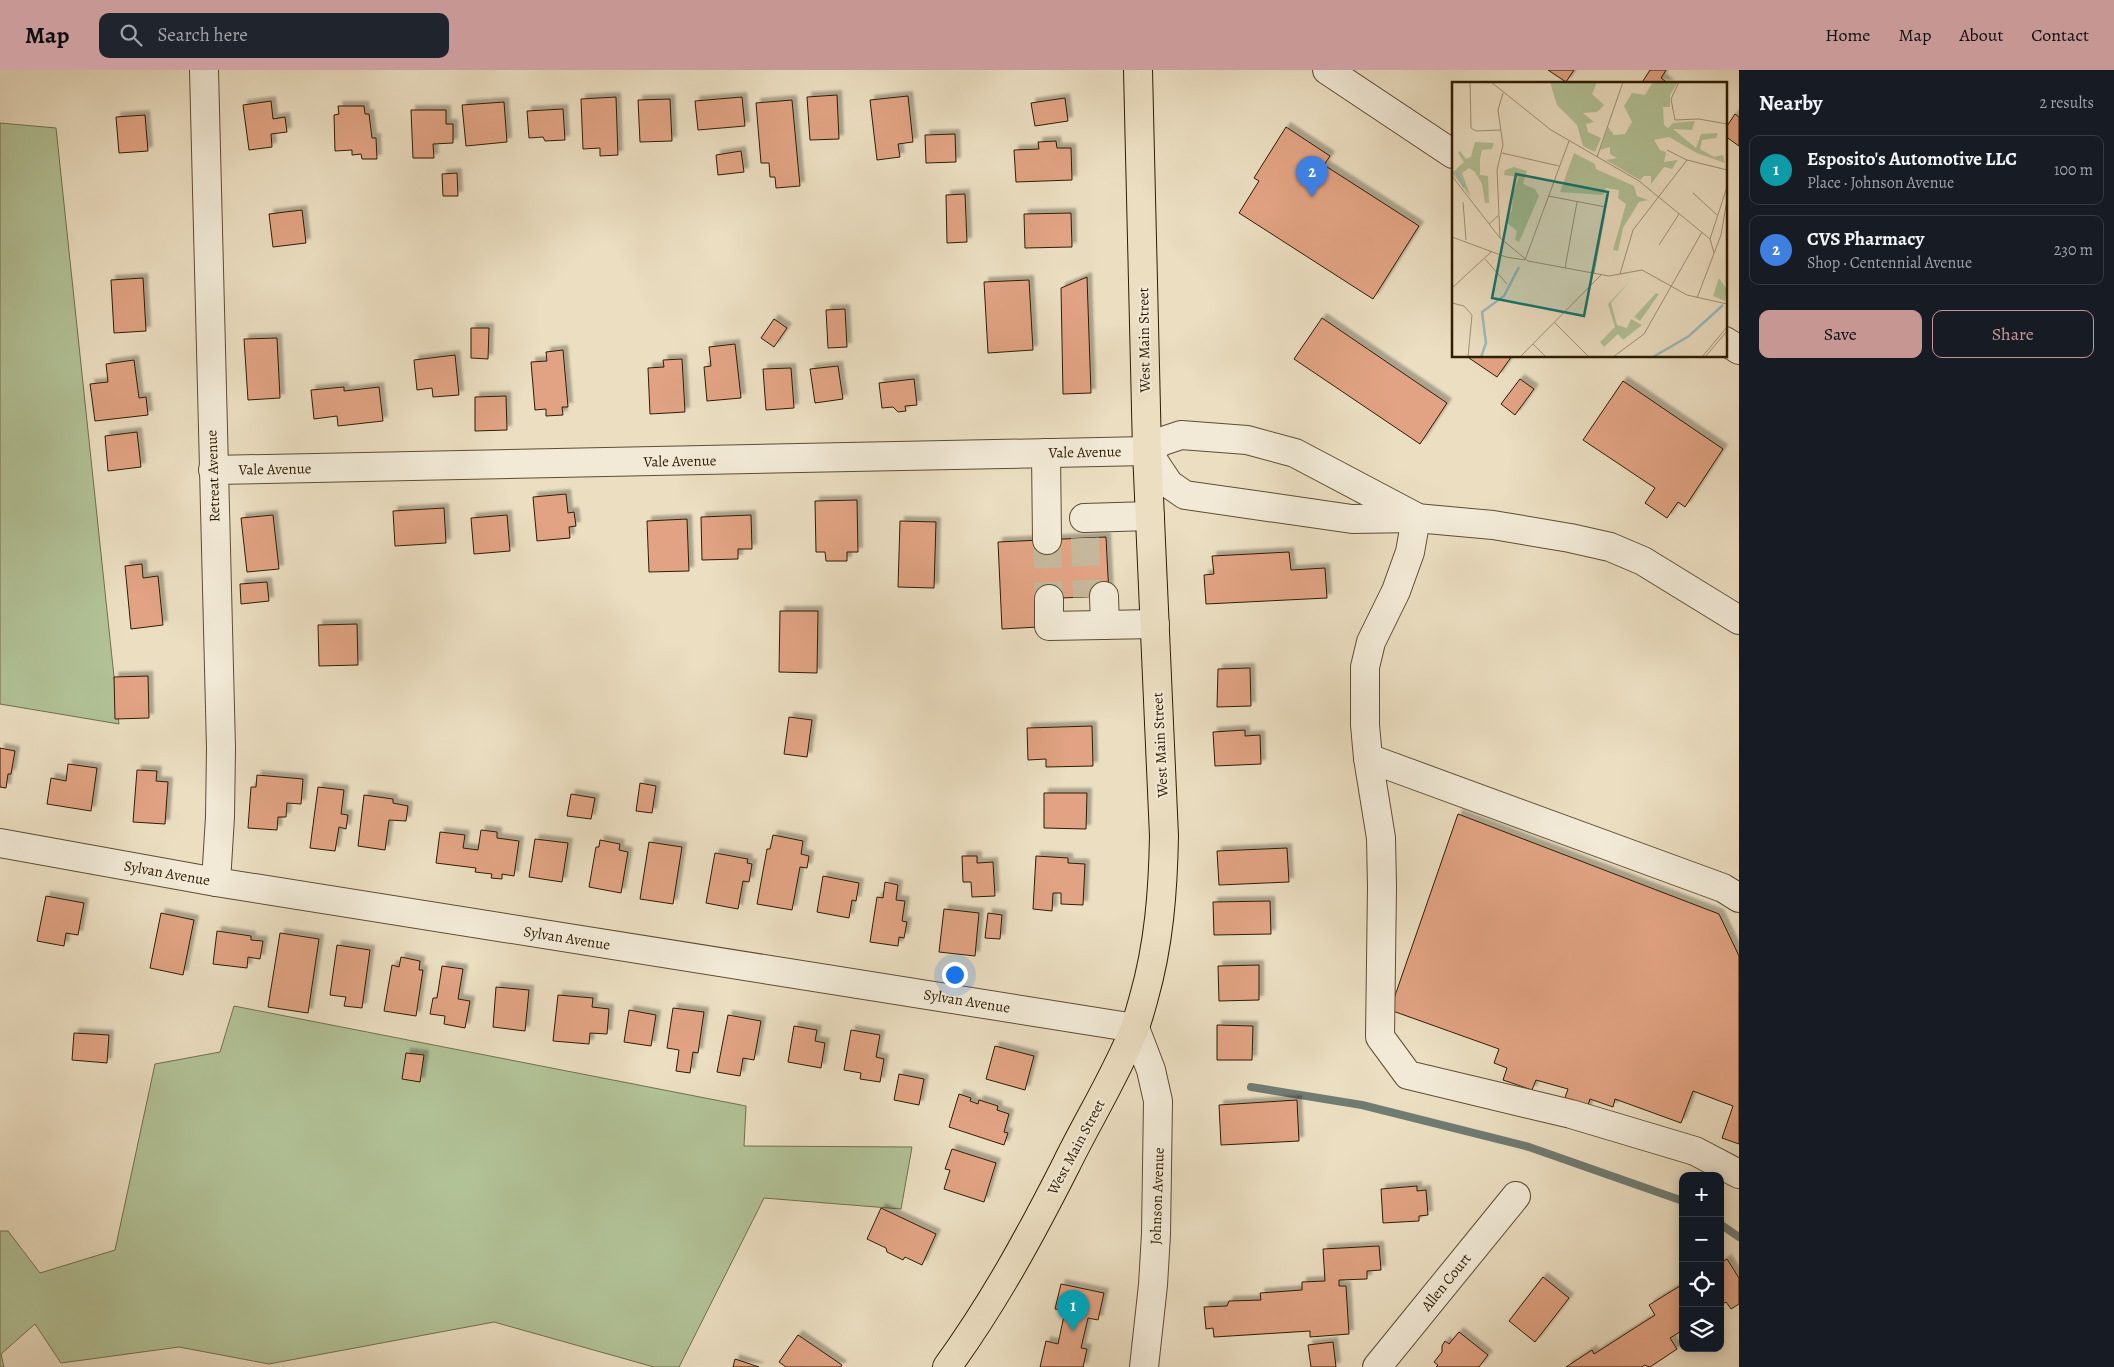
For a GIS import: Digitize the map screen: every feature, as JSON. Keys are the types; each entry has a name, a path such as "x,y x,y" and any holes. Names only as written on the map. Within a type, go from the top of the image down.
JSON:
{"main road":[{"name":"West Main Street","path":"947,1367 995,1298 1027,1242 1078,1140 1115,1073 1135,1028 1148,983 1157,939 1163,889 1164,836 1147,451 1138,70"}],"street":[{"name":"Retreat Avenue","path":"204,70 221,748 220,817 216,882"},
{"path":"1327,70 1452,153"},
{"path":"1726,342 1739,350"},
{"path":"1416,518 1295,453 1247,440 1181,434 1163,441 1147,451 1169,484 1185,495 1352,519 1416,518 1493,525 1570,538 1610,547 1643,561 1735,609"},
{"name":"Vale Avenue","path":"213,470 1147,451"},
{"path":"1046,453 1047,529 1093,528 1150,516"},
{"path":"1416,518 1410,552 1396,591 1371,642 1366,667 1365,725 1368,758 1381,838 1380,1037 1408,1075 1580,1117 1695,1151 1739,1174"},
{"path":"1096,596 1096,625"},
{"path":"1049,599 1049,626 1155,624"},
{"path":"1368,758 1723,888 1739,898"},
{"name":"Sylvan Avenue","path":"0,843 216,882 1135,1028"},
{"name":"Johnson Avenue","path":"1135,1028 1151,1070 1158,1101 1156,1234 1153,1285 1144,1367"},
{"name":"Allen Court","path":"1377,1367 1516,1196"}],"green space":[{"path":"0,123 56,128 119,724 0,704"},
{"path":"234,1006 746,1106 744,1146 912,1147 901,1209 764,1198 679,1367 654,1367 494,1322 269,1364 179,1347 61,1363 35,1324 1,1354 4,1367 0,1367 0,1231 8,1231 40,1273 115,1250 155,1064 220,1052"}],"building":[{"path":"1548,70 1574,70 1566,82"},
{"path":"1650,70 1666,70 1661,78 1666,82 1642,82"},
{"path":"837,95 839,139 810,140 807,97"},
{"path":"908,96 913,142 898,144 900,157 877,160 870,100"},
{"path":"616,97 618,155 600,156 600,148 583,149 581,99"},
{"path":"742,97 745,126 698,130 695,101"},
{"path":"1065,98 1068,121 1035,126 1031,103"},
{"path":"670,99 672,141 640,142 638,100"},
{"path":"792,100 800,186 776,188 775,177 770,177 769,163 761,163 756,103"},
{"path":"271,101 273,119 285,117 287,132 271,134 272,147 249,150 243,105"},
{"path":"504,102 507,142 466,146 462,105"},
{"path":"338,106 364,106 365,114 369,114 372,138 376,138 377,159 362,159 361,154 352,155 352,150 335,151 334,115 339,114"},
{"path":"563,109 565,140 545,141 543,137 529,138 527,111"},
{"path":"411,110 446,110 446,124 453,124 453,143 433,144 434,158 413,158"},
{"path":"1735,114 1739,117 1739,146 1726,137 1726,128"},
{"path":"145,115 148,151 119,153 116,117"},
{"path":"1286,127 1330,156 1324,165 1419,226 1373,299 1239,213 1259,181 1254,178"},
{"path":"955,134 956,162 926,163 925,135"},
{"path":"1056,141 1057,148 1071,148 1072,180 1016,182 1014,150 1039,149 1038,142"},
{"path":"741,151 744,172 718,175 716,155"},
{"path":"457,173 458,196 443,196 442,174"},
{"path":"965,194 967,242 947,243 946,195"},
{"path":"302,210 306,243 273,247 269,214"},
{"path":"1071,213 1072,247 1025,248 1024,214"},
{"path":"1087,277 1091,393 1063,394 1061,288"},
{"path":"143,278 146,331 114,333 111,280"},
{"path":"1029,280 1033,350 988,353 984,282"},
{"path":"845,309 847,347 828,348 826,310"},
{"path":"1322,318 1447,403 1420,444 1294,359"},
{"path":"774,319 787,328 774,347 761,338"},
{"path":"471,328 489,328 488,359 471,358"},
{"path":"277,338 280,398 248,400 244,339"},
{"path":"735,344 741,398 707,401 704,367 711,366 709,347"},
{"path":"563,350 568,407 562,407 563,415 546,416 546,409 535,410 531,362 547,361 546,352"},
{"path":"455,355 459,395 433,397 432,388 417,390 414,360"},
{"path":"1469,358 1511,358 1497,377"},
{"path":"682,359 685,412 650,414 648,368 664,367 663,360"},
{"path":"134,360 139,398 146,397 148,415 95,421 90,384 108,382 106,364"},
{"path":"838,366 843,399 815,403 810,369"},
{"path":"791,368 794,408 766,410 763,369"},
{"path":"914,379 917,405 905,406 906,411 898,412 893,407 882,408 879,383"},
{"path":"1520,379 1534,389 1515,415 1501,404"},
{"path":"1623,381 1723,449 1685,507 1678,502 1667,518 1645,503 1655,488 1583,440"},
{"path":"344,387 344,391 379,387 383,421 338,426 337,416 314,419 311,390"},
{"path":"506,396 507,430 475,431 475,397"},
{"path":"137,432 141,467 108,471 105,436"},
{"path":"566,494 568,513 574,512 576,526 569,527 570,538 537,541 533,497"},
{"path":"857,500 858,552 847,552 847,561 826,561 825,552 816,552 815,501"},
{"path":"444,508 446,543 395,546 393,511"},
{"path":"273,515 279,569 247,572 241,518"},
{"path":"507,515 510,551 474,554 471,518"},
{"path":"751,515 752,549 738,549 738,559 702,560 701,517"},
{"path":"687,519 689,571 649,572 647,521"},
{"path":"900,521 936,522 934,588 898,587"},
{"path":"1106,537 1109,596 1037,599 1038,627 1002,629 998,542"},
{"path":"1289,552 1291,570 1325,568 1327,598 1206,604 1204,575 1214,574 1212,556"},
{"path":"142,564 143,578 158,576 163,625 131,629 125,566"},
{"path":"267,582 269,601 241,604 240,584"},
{"path":"780,611 818,611 817,673 779,672"},
{"path":"357,624 358,665 319,666 318,625"},
{"path":"1250,668 1251,706 1217,707 1218,669"},
{"path":"148,676 149,718 115,719 114,677"},
{"path":"789,717 812,720 807,757 784,754"},
{"path":"1092,726 1093,766 1046,767 1046,759 1028,760 1027,728"},
{"path":"1245,730 1245,736 1260,735 1261,764 1215,766 1213,732"},
{"path":"0,748 15,751 11,774 8,774 6,788 0,787"},
{"path":"68,764 97,768 91,811 47,804 51,778 66,781"},
{"path":"137,770 157,771 156,781 168,782 165,824 133,822"},
{"path":"257,775 303,779 301,804 287,803 286,817 278,817 277,830 248,828 251,787 256,787"},
{"path":"640,783 656,786 652,813 636,811"},
{"path":"318,787 344,790 341,814 348,815 346,829 339,827 335,851 310,848"},
{"path":"1044,793 1087,793 1086,829 1044,828"},
{"path":"571,794 595,798 591,819 567,816"},
{"path":"364,795 393,799 393,803 408,806 406,821 389,820 385,850 358,846"},
{"path":"1458,814 1719,914 1739,956 1739,1144 1722,1138 1733,1106 1693,1091 1681,1123 1615,1099 1613,1107 1590,1099 1586,1111 1563,1103 1568,1089 1536,1080 1532,1090 1503,1080 1507,1068 1494,1063 1499,1049 1390,1010"},
{"path":"481,830 497,832 497,838 519,841 514,876 502,874 502,879 491,878 492,874 475,872 476,868 436,863 440,832 465,835 463,848 478,850"},
{"path":"773,835 803,841 801,854 809,856 807,868 800,867 792,910 757,904 767,849 770,849"},
{"path":"535,839 568,843 562,882 529,877"},
{"path":"600,840 620,844 619,850 628,852 621,893 589,887 596,847 599,847"},
{"path":"649,842 682,847 673,904 640,899"},
{"path":"1287,848 1289,882 1219,885 1217,851"},
{"path":"715,853 748,859 747,863 752,864 749,882 743,881 738,909 706,903"},
{"path":"962,856 977,856 977,863 993,862 995,896 972,897 971,882 963,882"},
{"path":"1036,856 1068,858 1068,863 1085,864 1083,905 1061,904 1061,893 1053,893 1052,911 1033,909"},
{"path":"823,876 859,883 856,901 852,900 849,918 817,912"},
{"path":"885,882 898,885 896,900 905,901 902,921 907,922 904,938 899,937 898,946 870,942 877,897 883,898"},
{"path":"46,896 84,903 78,935 66,933 64,946 37,941"},
{"path":"1270,901 1271,934 1214,935 1213,902"},
{"path":"944,909 979,913 975,956 939,952"},
{"path":"161,913 194,920 183,975 150,968"},
{"path":"988,913 1002,915 1000,939 985,938"},
{"path":"217,931 251,936 251,940 263,941 260,959 248,957 247,968 213,964"},
{"path":"280,933 319,939 308,1013 268,1007"},
{"path":"337,945 370,950 362,1008 344,1006 346,997 330,995"},
{"path":"401,957 420,961 419,970 423,970 416,1016 384,1011 392,965 399,967"},
{"path":"1259,965 1259,1000 1219,1001 1218,966"},
{"path":"442,966 463,969 458,999 470,1001 465,1028 444,1024 445,1016 430,1014 433,998 437,998"},
{"path":"496,987 529,990 525,1031 493,1027"},
{"path":"558,995 593,998 592,1007 609,1009 607,1034 590,1033 589,1044 553,1041"},
{"path":"673,1008 704,1012 698,1053 693,1052 690,1073 676,1071 679,1050 667,1048"},
{"path":"629,1010 656,1015 651,1046 624,1042"},
{"path":"728,1015 761,1021 754,1060 743,1058 740,1076 717,1072"},
{"path":"1217,1025 1253,1026 1252,1060 1217,1060"},
{"path":"794,1026 817,1030 815,1041 825,1043 821,1068 788,1062"},
{"path":"851,1030 880,1035 876,1057 884,1059 880,1082 860,1079 861,1073 844,1070"},
{"path":"74,1033 109,1035 107,1063 72,1060"},
{"path":"995,1046 1034,1056 1025,1090 986,1079"},
{"path":"406,1053 424,1055 420,1082 402,1079"},
{"path":"899,1074 924,1079 919,1105 894,1100"},
{"path":"959,1094 971,1098 970,1101 978,1104 979,1100 998,1106 997,1110 1009,1114 1004,1132 1008,1133 1004,1145 949,1127"},
{"path":"1297,1100 1299,1141 1221,1145 1219,1105"},
{"path":"952,1149 996,1163 984,1202 944,1189 950,1170 945,1169"},
{"path":"1417,1186 1417,1191 1426,1190 1428,1215 1419,1216 1419,1221 1383,1223 1381,1189"},
{"path":"881,1208 936,1234 922,1265 905,1257 903,1260 887,1252 886,1248 867,1239"},
{"path":"1379,1246 1381,1270 1367,1271 1367,1279 1339,1280 1339,1286 1346,1286 1349,1334 1310,1337 1310,1331 1214,1337 1213,1328 1206,1329 1204,1307 1227,1306 1229,1301 1261,1300 1260,1293 1302,1290 1302,1282 1325,1281 1323,1249"},
{"path":"1727,1259 1739,1278 1739,1304 1731,1309 1726,1302 1724,1303 1724,1261"},
{"path":"1543,1277 1569,1298 1535,1342 1509,1321"},
{"path":"1061,1284 1104,1293 1098,1320 1088,1318 1081,1348 1087,1349 1083,1367 1040,1367 1046,1341 1058,1344 1065,1311 1055,1309"},
{"path":"1679,1286 1679,1332 1670,1338 1677,1349 1650,1367 1644,1365 1642,1367 1566,1367 1592,1350 1594,1354 1655,1315 1649,1305"},
{"path":"1459,1332 1488,1355 1479,1367 1436,1367 1438,1365 1434,1362 1442,1352 1442,1346 1445,1341 1449,1344"},
{"path":"798,1335 842,1365 841,1367 786,1367 779,1362"},
{"path":"1333,1342 1336,1367 1311,1367 1308,1345"},
{"path":"735,1359 759,1367 733,1367"}],"waterway":[{"path":"1251,1087 1362,1105 1529,1147 1679,1200"},
{"path":"1724,1227 1739,1237"}],"tunnel":[{"path":"1085,538 1087,597"},
{"path":"1047,540 1049,599"}],"place":[{"name":"CVS Pharmacy","path":"1312,197"},
{"name":"Esposito's Automotive LLC","path":"1073,1331"}]}
